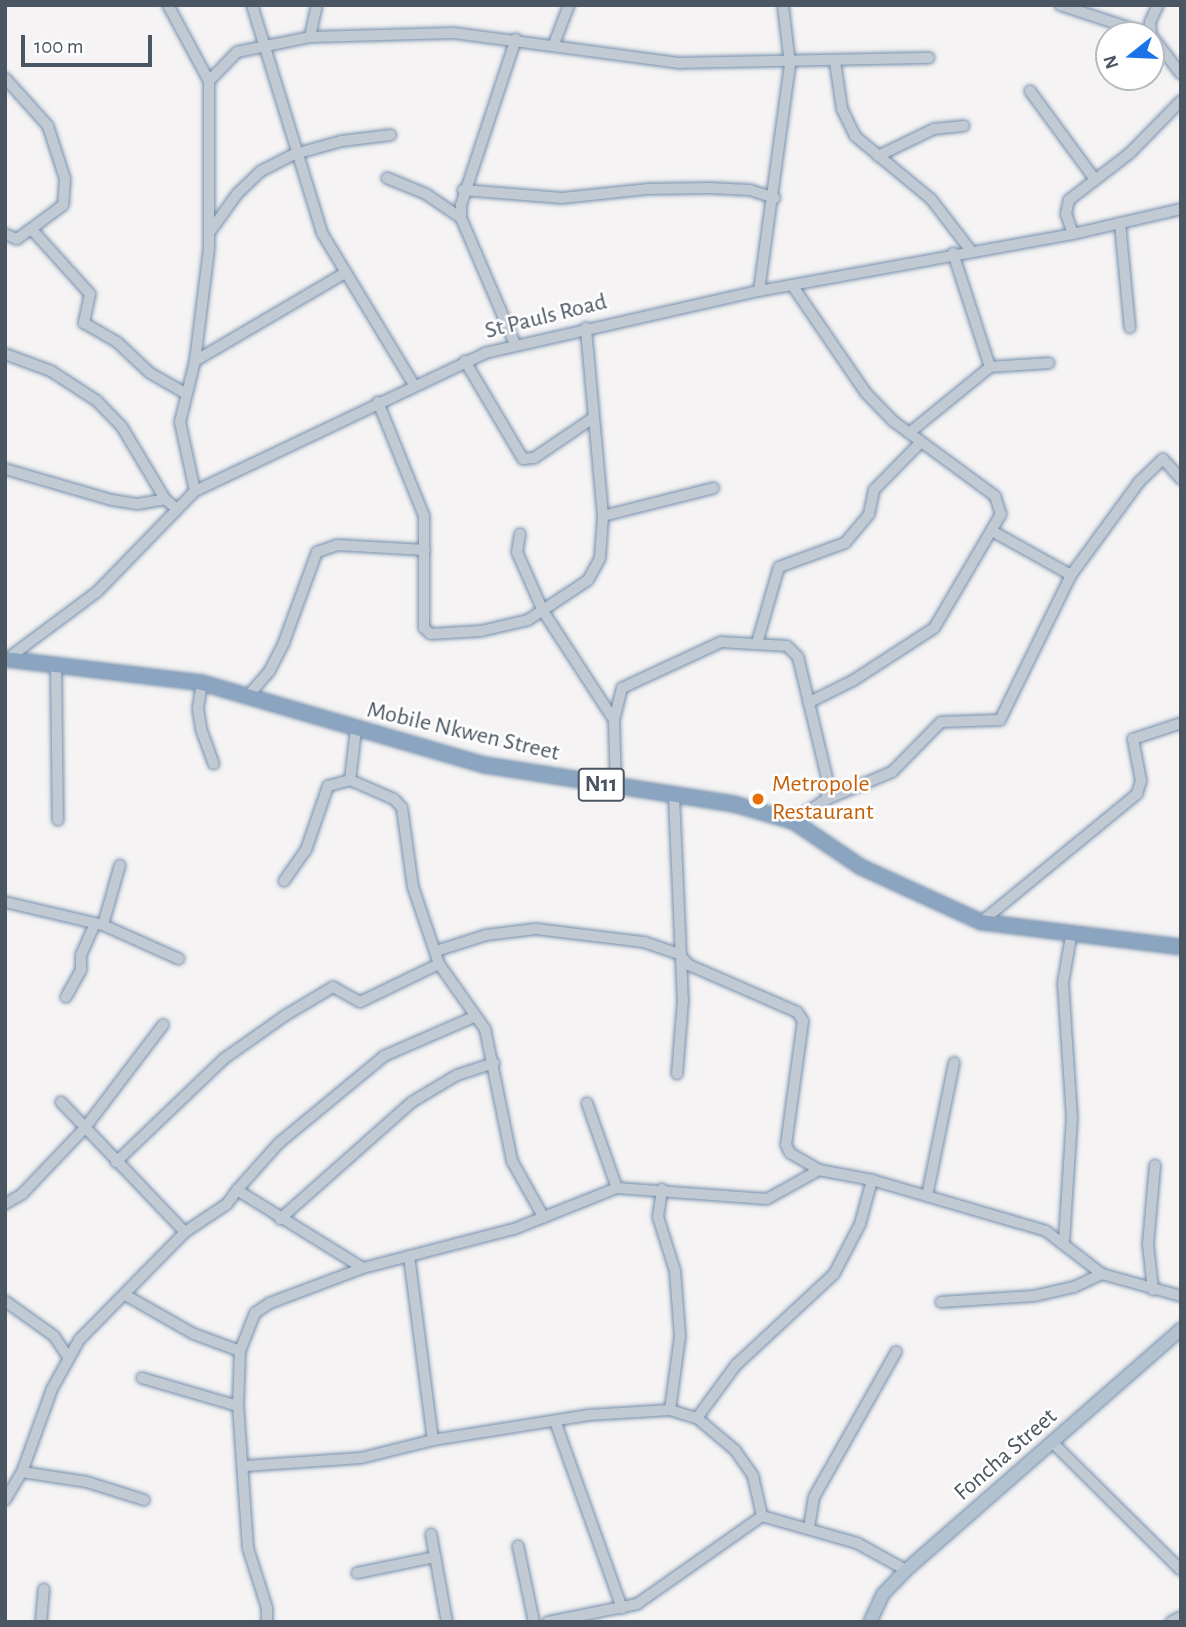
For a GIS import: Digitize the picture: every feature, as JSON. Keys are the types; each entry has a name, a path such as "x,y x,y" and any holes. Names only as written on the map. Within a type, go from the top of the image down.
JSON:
{"highway":[{"name":"Mobile Nkwen Street","path":"6,659 202,683 356,730 485,765 616,788 734,804 793,821 861,867 981,922 1070,936 1181,947"}],"main road":[{"name":"Foncha Street","path":"870,1622 883,1594 905,1570 1181,1329"}],"street":[{"path":"168,5 209,81 209,233 195,361 185,393 181,441 195,491"},
{"path":"252,5 295,154 322,233 414,385"},
{"path":"310,37 317,5"},
{"path":"554,44 569,5"},
{"path":"759,291 775,198 790,64 783,5"},
{"path":"1060,5 1111,21"},
{"path":"1150,21 1158,5"},
{"path":"209,81 237,52 263,44 310,37 454,33 554,44 680,63 790,64 929,58"},
{"path":"516,39 463,190 461,218 516,344"},
{"path":"1165,52 1181,74"},
{"path":"835,62 847,124 878,156 931,199 971,251"},
{"path":"5,78 48,126 65,179 63,205 17,239 5,234"},
{"path":"1030,91 1094,178"},
{"path":"1073,234 1066,214 1069,200 1094,178 1130,153 1181,101"},
{"path":"878,156 934,130 964,126"},
{"path":"209,233 248,181 295,154 342,141 391,135"},
{"path":"387,178 426,194 461,218"},
{"path":"463,190 562,198 665,187 709,188 750,190 775,198"},
{"name":"St Pauls Road","path":"6,659 97,592 195,491 465,361 516,344 759,291 953,253 1073,234 1181,209"},
{"path":"1120,223 1130,328"},
{"path":"31,229 90,294 84,323 117,342 150,373 185,393"},
{"path":"953,253 990,368"},
{"path":"195,361 345,273"},
{"path":"792,285 866,393 909,433 995,495 1001,514 994,532 934,628 854,680 808,703"},
{"path":"378,402 418,496 425,550 422,621 431,634 505,628 543,611 588,580 600,558 603,516 586,328"},
{"path":"5,354 51,372 97,401 139,449 165,499 177,509"},
{"path":"465,361 523,459 534,458 593,418"},
{"path":"909,433 990,368 1049,363"},
{"path":"757,643 779,567 845,542 869,514 874,490 921,442"},
{"path":"793,821 827,799 892,772 941,722 1000,720 1071,575 1159,461 1167,460 1181,479"},
{"path":"5,469 112,500 138,504 165,499"},
{"path":"603,516 714,488"},
{"path":"994,532 1071,575"},
{"path":"520,534 517,552 543,611 614,720"},
{"path":"247,697 269,672 284,642 317,552 337,545 425,550"},
{"path":"616,788 614,720 622,688 648,673 722,642 757,643 793,650 824,758 827,799"},
{"path":"56,664 58,820"},
{"path":"202,683 198,709 201,729 214,764"},
{"path":"981,922 1137,794 1141,781 1133,739 1181,723"},
{"path":"350,780 356,730"},
{"path":"284,881 306,850 328,786 350,780 394,799 402,808 413,887 439,964 485,1029 512,1161 544,1218"},
{"path":"674,797 683,1000 677,1074"},
{"path":"66,997 81,970 81,955 99,925 120,865"},
{"path":"5,902 54,910 99,925 178,959"},
{"path":"436,951 486,935 536,929 644,942 680,954 689,965 797,1012 803,1021 786,1145 790,1153 818,1170 872,1180 1046,1231 1064,1241 1102,1274 1181,1296"},
{"path":"1064,1241 1072,1118 1063,983 1070,936"},
{"path":"116,1162 225,1058 286,1015 333,987 360,1002 439,964"},
{"path":"5,1500 22,1472 68,1357 103,1314 127,1296 185,1232 227,1204 288,1135 384,1056 476,1016"},
{"path":"5,1203 22,1194 84,1129 163,1026"},
{"path":"280,1219 412,1102 457,1074 494,1063"},
{"path":"927,1196 954,1063"},
{"path":"61,1102 185,1232"},
{"path":"587,1103 617,1188"},
{"path":"1153,1290 1148,1244 1155,1165"},
{"path":"267,1622 267,1608 248,1548 245,1466 238,1406 240,1351 255,1313 270,1303 363,1268 544,1218 617,1188 662,1189 767,1199 818,1170"},
{"path":"697,1418 736,1365 834,1274 860,1224 872,1180"},
{"path":"662,1189 658,1217 675,1271 680,1335 670,1410"},
{"path":"237,1190 363,1268"},
{"path":"409,1256 433,1440"},
{"path":"941,1302 1034,1296 1074,1287 1102,1274"},
{"path":"127,1296 194,1334 240,1351"},
{"path":"5,1301 54,1336 68,1357"},
{"path":"809,1528 814,1497 896,1352"},
{"path":"142,1378 238,1406"},
{"path":"245,1466 361,1458 433,1440 555,1422 670,1410 697,1418 735,1450 753,1476 762,1516"},
{"path":"555,1422 622,1608"},
{"path":"1053,1443 1181,1570"},
{"path":"22,1472 88,1482 144,1500"},
{"path":"762,1516 857,1543 905,1570"},
{"path":"548,1622 622,1608 652,1596 762,1516"},
{"path":"431,1534 447,1622"},
{"path":"519,1546 534,1622"},
{"path":"357,1573 435,1557"},
{"path":"41,1622 44,1589"},
{"path":"1171,1622 1181,1617"}],"place":[{"name":"Metropole Restaurant","path":"758,799"}]}
